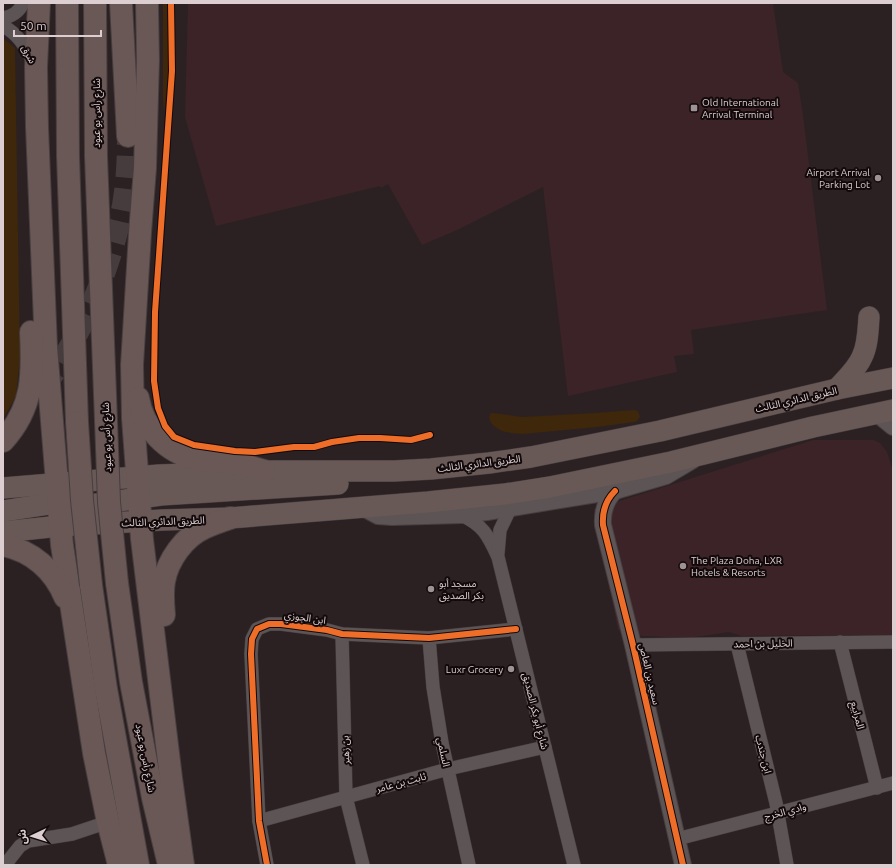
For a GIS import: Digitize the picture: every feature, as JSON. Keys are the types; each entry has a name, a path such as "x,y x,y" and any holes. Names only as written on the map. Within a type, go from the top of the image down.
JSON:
{"highway":[{"path":"39,3 36,67 36,127 46,347 60,526 86,703 111,832 119,865"},
{"path":"67,3 68,156 77,422 82,500 90,585 106,689 138,865"},
{"name":"شارع رأس بو عبود","path":"95,3 96,156 109,502 117,583 131,682 153,798 169,865"},
{"path":"121,3 128,136"},
{"path":"148,3 145,168 140,233 132,398 141,521 171,778 183,865"},
{"path":"3,441 23,411 32,380 26,196 29,161 36,127"},
{"path":"837,389 862,358 867,340 869,317"},
{"path":"134,342 137,393 140,406 149,427 160,440 174,451 190,458 240,464 264,471"},
{"name":"الطريق الدائري الثالث","path":"57,493 138,476 264,471 394,471 431,469 531,457 674,428 837,389 893,378"},
{"name":"الطريق الدائري الثالث","path":"3,532 60,526 141,521 230,518 436,501 550,487 671,462 884,412"},
{"path":"60,526 64,514 72,508 139,498 338,484 364,480 394,471"},
{"path":"3,488 57,493"},
{"path":"3,511 57,493"},
{"path":"171,778 171,725 163,599 164,579 171,561 188,538 203,528 230,518"},
{"path":"3,545 13,547 30,555 50,572 62,591 74,623"}],"street":[{"path":"3,18 14,14 24,3"},
{"name":"شرق","path":"3,26 15,34 22,42 36,67"},
{"path":"884,412 893,427"},
{"name":"الطريق الدائري الثالث","path":"361,507 372,514 384,517 461,515 510,509 615,491 666,476 684,466 700,454"},
{"name":"سعيد بن العاص","path":"615,491 609,496 605,505 602,515 603,525 633,645 683,865"},
{"name":"سعيد بن العاص","path":"577,498 585,502 592,509 603,525"},
{"name":"شارع أبو بكر الصديق","path":"498,557 500,530 510,509"},
{"name":"شارع أبو بكر الصديق","path":"461,515 477,523 483,528 488,535 498,557 574,865"},
{"name":"ابن الجوزي","path":"266,865 259,821 251,654 252,639 257,629 269,624 289,625 342,634 429,638 516,629"},
{"name":"بن زهير","path":"342,634 346,797 363,865"},
{"name":"السلمي","path":"429,638 433,687 442,743 470,865"},
{"name":"المرابيع","path":"840,642 877,788"},
{"name":"الخليل بن احمد","path":"633,645 893,642"},
{"name":"ابن جندب","path":"738,644 778,813 787,865"},
{"name":"ثابت بن عامر","path":"259,821 448,769 545,747"},
{"name":"وادي الخرج","path":"677,839 893,783"},
{"path":"5,865 20,846 28,841 72,834 111,832 110,865"}],"shaded area":[{"path":"163,3 167,3 169,66 164,115 163,98"},
{"path":"188,3 773,3 783,72 798,83 827,310 691,330 694,354 674,356 677,372 568,396 543,187 457,230 422,245 388,184 381,188 380,186 216,226 185,117"},
{"path":"3,38 15,48 20,358 16,396 3,419"},
{"path":"634,410 638,411 640,417 634,422 523,434 510,433 498,429 491,423 489,417 491,413 522,417"},
{"path":"813,440 874,440 880,443 887,452 893,471 893,635 742,636 729,632 689,638 643,636 618,630 594,509"}],"tunnel":[{"path":"42,390 70,347 82,325 102,278 123,205 127,170 128,136"}],"cycle path":[{"path":"171,3 172,71 155,312 154,381 158,408 165,426 174,437 194,445 235,451 255,452 294,447 314,447 332,442 359,438 411,440 430,435"},
{"path":"615,491 605,507 603,525 633,645 683,865"},
{"path":"267,865 259,821 251,654 252,639 257,629 269,624 281,624 327,630 342,634 429,638 516,629"}],"place":[{"name":"Old International Arrival Terminal","path":"694,108"},
{"name":"Airport Arrival Parking Lot","path":"878,178"},
{"name":"The Plaza Doha, LXR Hotels & Resorts","path":"683,566"},
{"name":"مسجد أبو بكر الصديق","path":"431,589"},
{"name":"Luxr Grocery","path":"511,669"}]}
